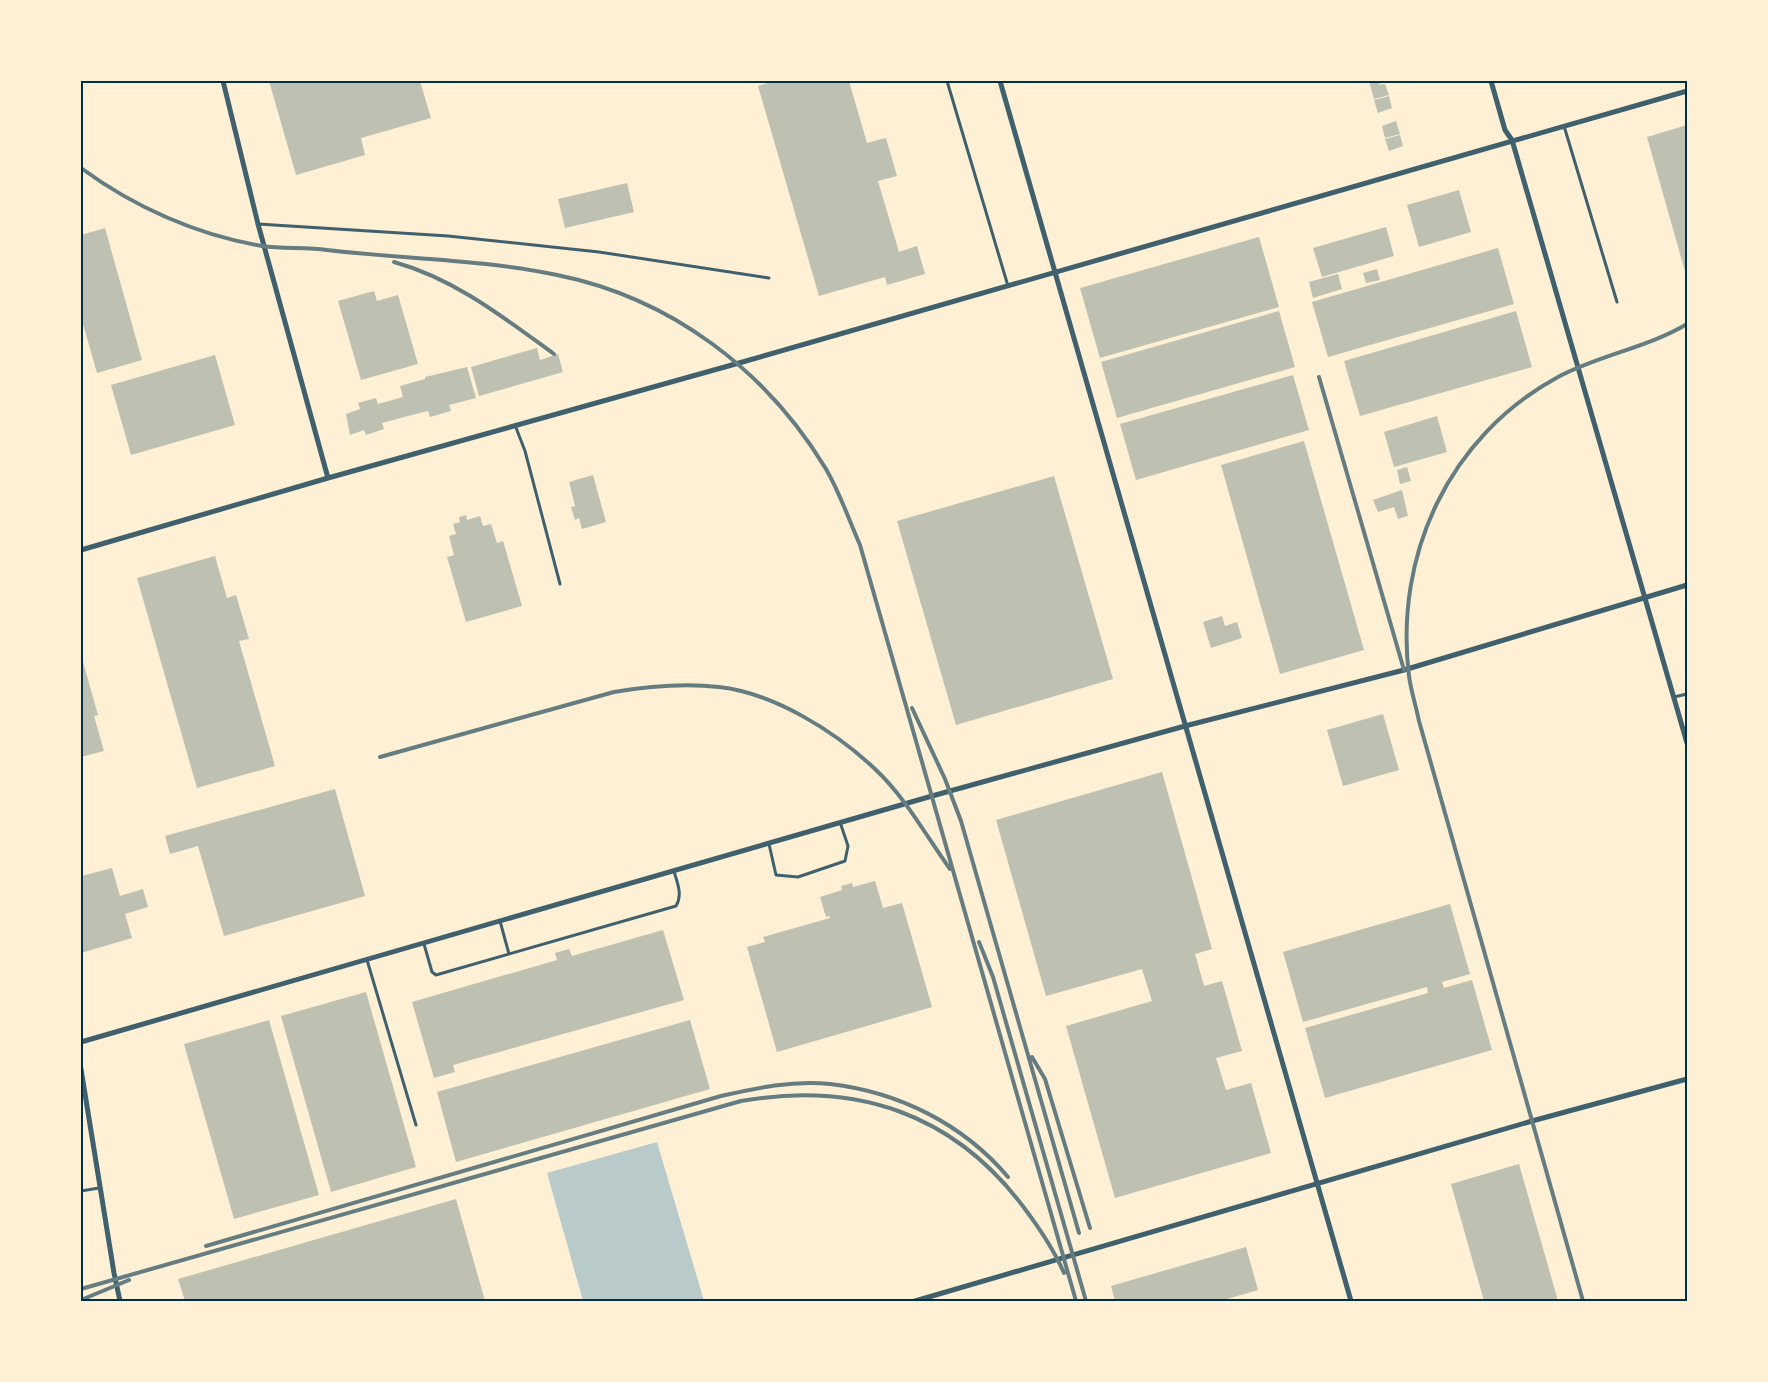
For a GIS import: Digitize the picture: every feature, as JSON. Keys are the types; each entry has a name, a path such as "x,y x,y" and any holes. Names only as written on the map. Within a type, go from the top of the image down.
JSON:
{"street":[{"path":"222,81 258,224 328,478"},
{"path":"1000,81 1351,1301"},
{"path":"1491,81 1505,130 1512,140 1687,743"},
{"path":"81,550 515,424 1008,286 1687,91"},
{"path":"81,1042 840,822 1185,726 1404,670 1687,585"},
{"path":"81,1069 99,1188 120,1301"},
{"path":"915,1301 1532,1121 1687,1079"}],"lane":[{"path":"947,81 1008,286"},
{"path":"1564,126 1617,302"},
{"path":"258,224 458,237 599,252 769,278"},
{"path":"515,424 525,451 560,584"},
{"path":"1674,698 1687,694"},
{"path":"1680,720 1687,718"},
{"path":"769,843 776,874 798,877 845,861 848,846 840,822"},
{"path":"424,943 432,972 436,975 676,906 680,899 680,892 674,871"},
{"path":"500,921 509,954"},
{"path":"367,959 416,1125"},
{"path":"81,1191 99,1188"}],"shaded area":[{"path":"657,1142 704,1301 583,1301 547,1173"}],"building":[{"path":"269,81 420,81 431,118 361,138 365,155 296,175"},
{"path":"774,81 849,81 867,143 886,138 897,176 878,181 899,252 917,246 925,274 887,285 885,277 819,296 758,86"},
{"path":"1369,81 1385,81 1378,85 1385,84 1389,95 1374,99"},
{"path":"1389,96 1392,108 1378,113 1374,100"},
{"path":"1396,121 1400,134 1385,138 1382,126"},
{"path":"1687,125 1687,275 1686,275 1647,137"},
{"path":"1400,135 1403,146 1389,151 1385,139"},
{"path":"627,183 634,212 565,228 558,199"},
{"path":"1459,190 1471,232 1419,247 1407,205"},
{"path":"1386,227 1394,256 1322,277 1313,248"},
{"path":"105,228 142,360 97,373 81,317 81,235"},
{"path":"1259,237 1279,307 1100,358 1080,288"},
{"path":"1498,248 1514,304 1328,357 1312,302"},
{"path":"1377,269 1380,280 1366,283 1363,273"},
{"path":"1338,274 1342,289 1313,298 1309,282"},
{"path":"374,291 377,301 398,295 418,364 361,380 338,301"},
{"path":"1279,311 1295,367 1117,418 1101,362"},
{"path":"1516,311 1532,367 1360,416 1344,361"},
{"path":"537,348 540,360 558,354 563,372 479,396 471,367"},
{"path":"215,355 235,425 131,455 111,385"},
{"path":"467,367 476,398 449,405 451,411 430,417 428,411 382,423 384,429 366,435 364,430 350,435 346,414 360,409 358,403 376,398 378,404 403,397 400,386 425,379 425,377"},
{"path":"1293,375 1309,430 1136,480 1120,424"},
{"path":"1437,416 1447,452 1394,467 1384,432"},
{"path":"1304,441 1364,650 1280,674 1221,465"},
{"path":"1407,467 1411,481 1400,484 1397,470"},
{"path":"593,475 606,522 582,529 579,518 575,520 571,507 575,506 569,482"},
{"path":"1054,476 1113,679 956,725 897,521"},
{"path":"1402,490 1408,516 1398,519 1394,507 1378,512 1373,500"},
{"path":"466,515 467,520 480,516 483,526 491,524 497,543 503,541 522,606 466,622 447,557 454,555 449,536 456,534 453,524 460,522 459,517"},
{"path":"215,556 227,598 236,595 249,639 239,641 275,766 197,788 137,578"},
{"path":"1222,616 1225,626 1237,622 1242,638 1211,648 1203,622"},
{"path":"83,662 98,715 94,716 104,751 81,757 81,663"},
{"path":"1383,714 1399,770 1343,786 1327,730"},
{"path":"1162,772 1212,949 1195,954 1204,986 1222,981 1242,1051 1216,1058 1226,1090 1251,1083 1271,1153 1115,1198 1066,1026 1152,1001 1142,969 1046,996 996,820"},
{"path":"335,789 365,896 224,936 198,846 170,854 165,836"},
{"path":"112,868 120,896 143,889 148,907 125,914 132,938 81,953 81,876"},
{"path":"875,881 883,908 902,903 932,1007 777,1052 747,947 765,942 763,937 830,918 829,916 826,917 820,897 842,890 841,886 852,883 853,887"},
{"path":"1450,904 1470,974 1442,982 1444,988 1472,980 1492,1050 1325,1098 1305,1028 1428,993 1427,987 1303,1022 1283,952"},
{"path":"663,930 684,1000 453,1065 455,1072 434,1078 412,1002 557,960 555,953 569,949 572,956"},
{"path":"366,992 416,1167 331,1192 281,1016"},
{"path":"269,1020 319,1195 234,1219 184,1044"},
{"path":"690,1020 710,1089 456,1162 437,1092"},
{"path":"1519,1164 1558,1301 1484,1301 1451,1184"},
{"path":"456,1199 485,1301 185,1301 178,1279"},
{"path":"1246,1247 1258,1290 1227,1299 1228,1301 1115,1301 1111,1286"}],"railway":[{"path":"81,168 144,207 190,227 238,241 270,247 319,249 500,266 557,275 599,286 639,301 676,320 712,344 745,370 775,400 802,433 826,469 860,545 1076,1301"},
{"path":"394,262 438,278 478,300 554,354"},
{"path":"1583,1301 1419,721 1409,676 1407,631 1411,587 1421,544 1437,503 1459,466 1487,432 1520,402 1558,377 1574,369 1656,339 1687,324"},
{"path":"1319,377 1404,670"},
{"path":"380,757 614,692 680,685 719,687 740,691 761,697 803,716 842,741 859,755 896,792 950,869"},
{"path":"912,708 945,779 961,821 1079,1233"},
{"path":"979,942 993,977 1086,1301"},
{"path":"1032,1057 1045,1079 1090,1228"},
{"path":"206,1246 721,1096 788,1084 816,1083 856,1088 881,1094 905,1103 950,1126 971,1141 1008,1177"},
{"path":"81,1289 741,1101 783,1096 824,1096 863,1101 900,1112 934,1127 967,1149 997,1176 1036,1224 1064,1273"},
{"path":"81,1300 129,1280"}]}
